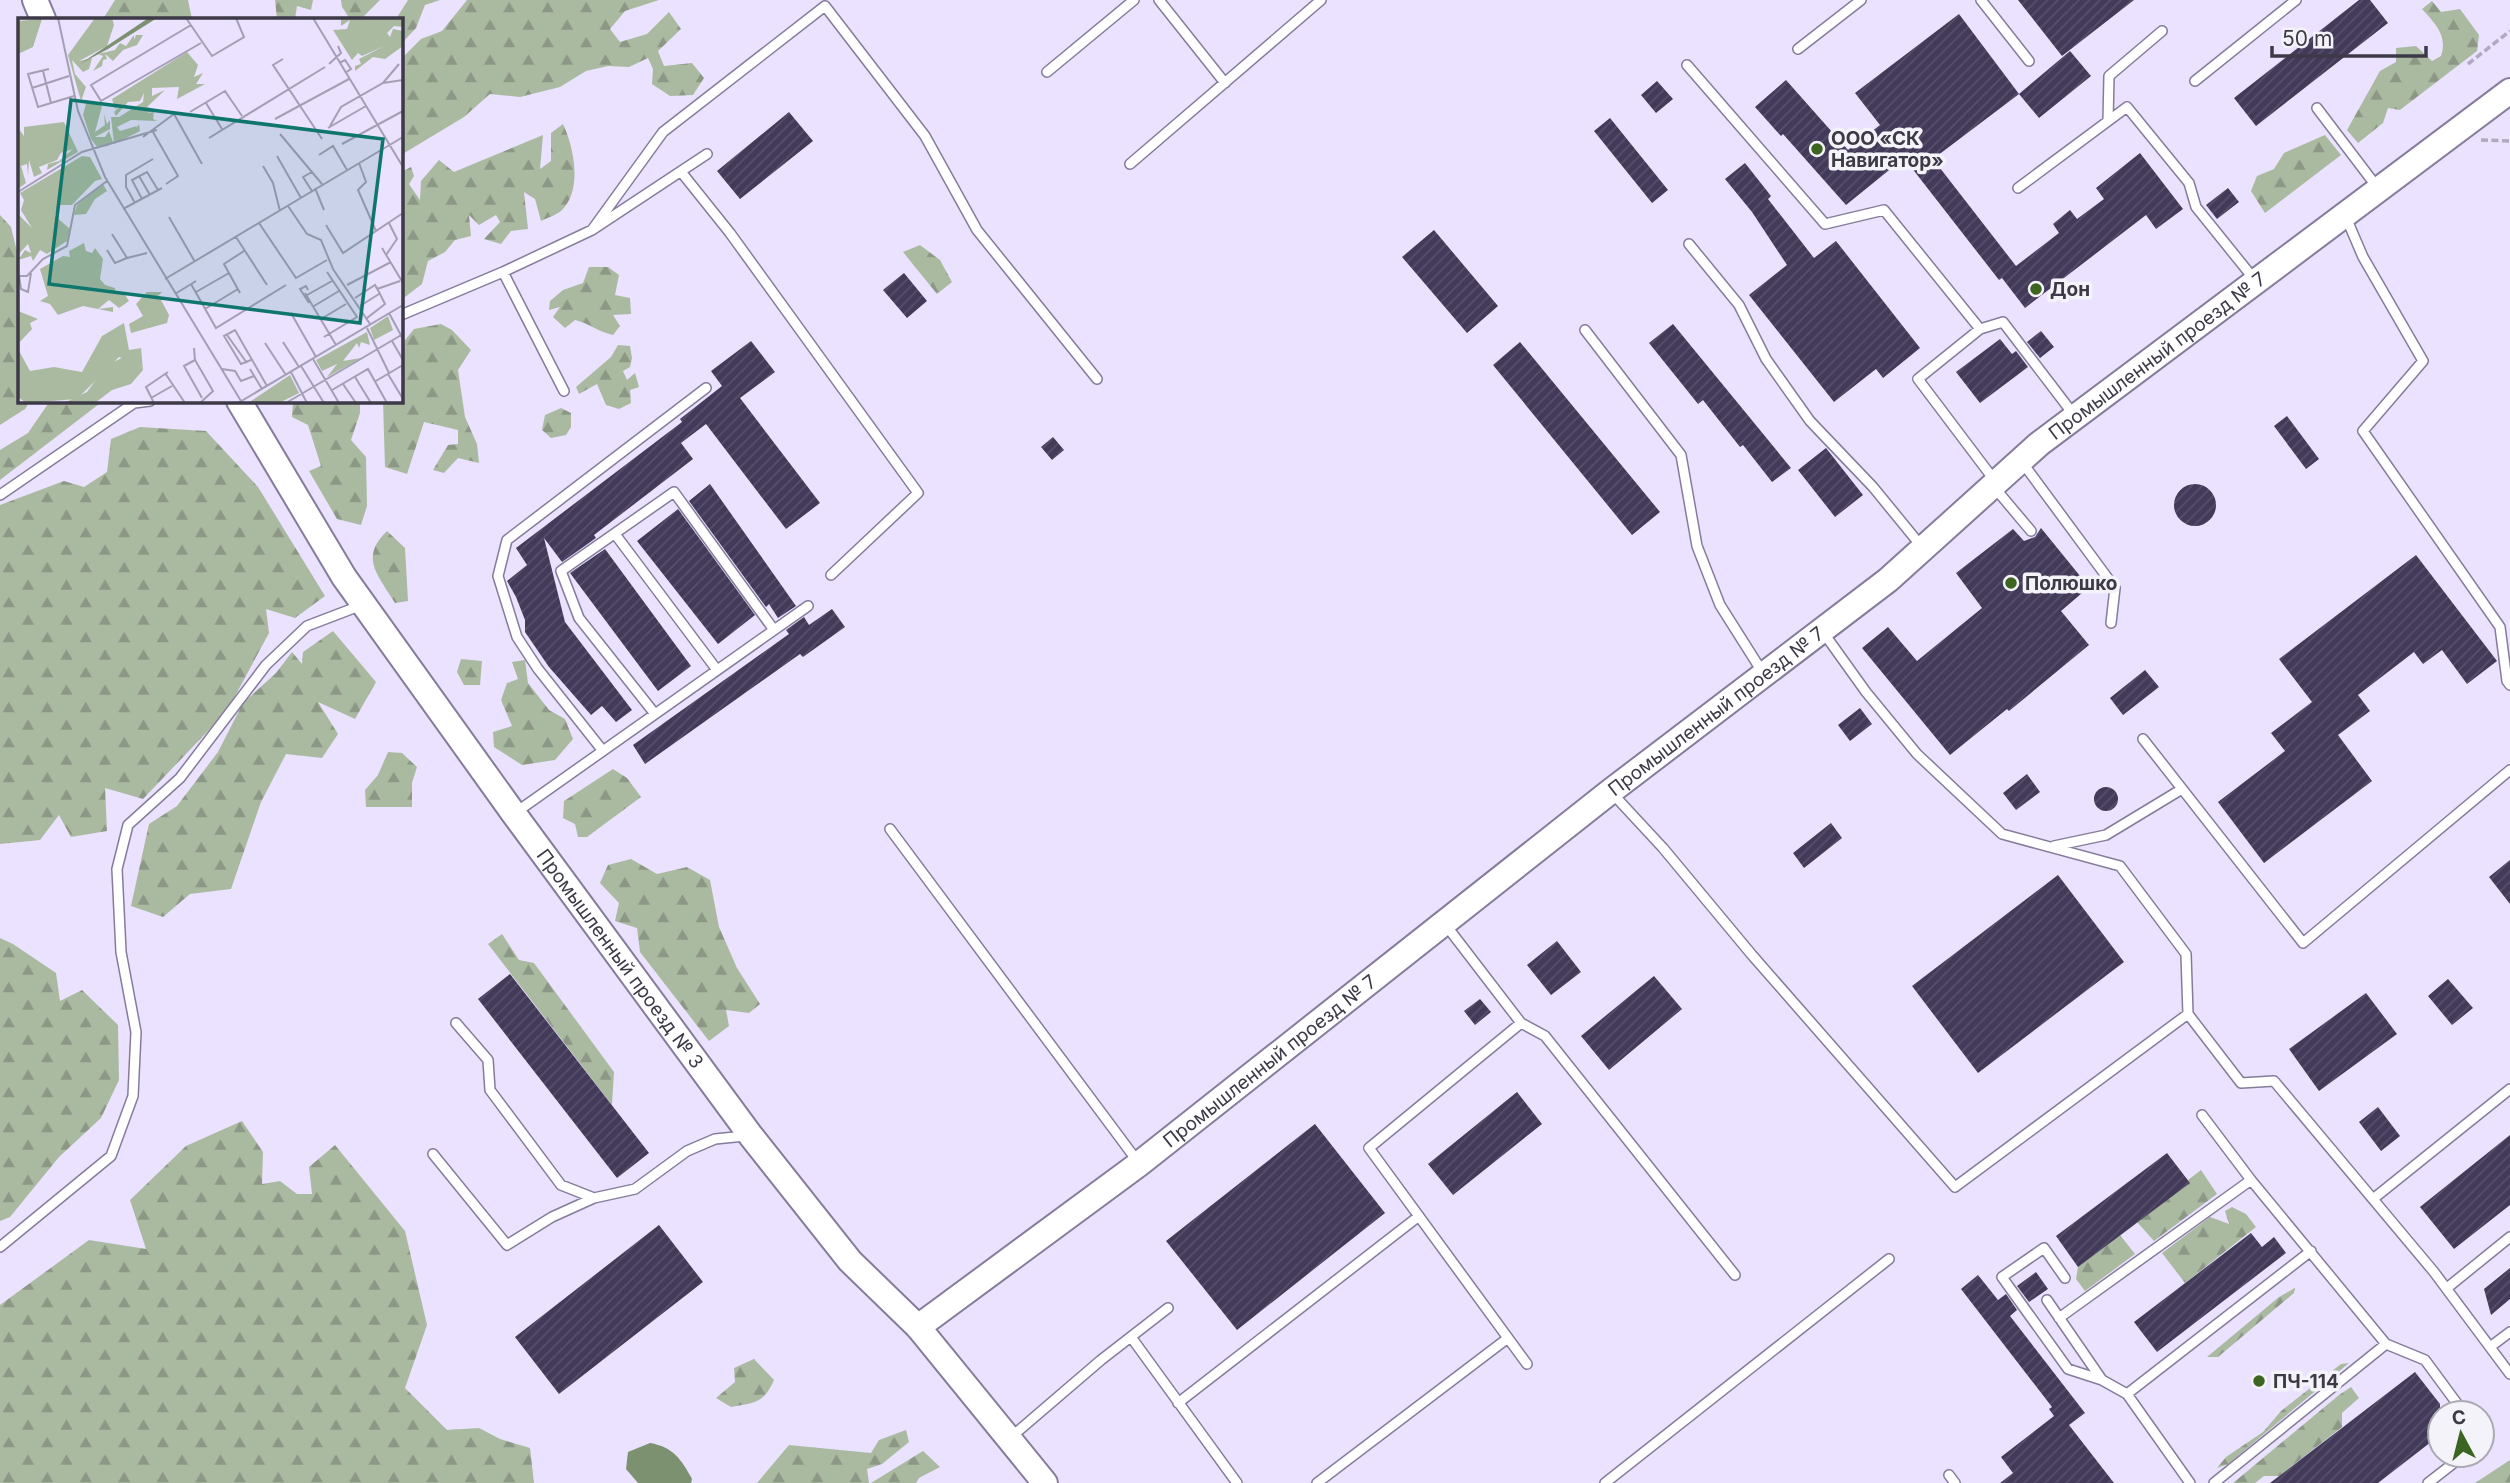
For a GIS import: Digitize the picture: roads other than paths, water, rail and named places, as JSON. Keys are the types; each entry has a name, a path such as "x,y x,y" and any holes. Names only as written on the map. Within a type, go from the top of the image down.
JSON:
{"street":[{"path":"36,0 43,18"},
{"name":"Промышленный проезд № 7","path":"918,1327 1139,1164 1611,791 1888,580 1994,484 2075,416 2510,91"},
{"name":"Промышленный проезд № 3","path":"240,402 363,605 751,1136 850,1261 918,1327 1045,1483"}],"lane":[{"path":"1047,72 1134,0"},
{"path":"1159,0 1225,83"},
{"path":"1130,164 1321,0"},
{"path":"1798,49 1861,0"},
{"path":"1981,0 2029,61"},
{"path":"2195,81 2296,0"},
{"path":"592,230 663,132 825,6 925,136 977,230 1097,379"},
{"path":"2108,121 2109,76 2162,31"},
{"path":"1687,65 1825,224 1884,210 1980,329"},
{"path":"2018,188 2126,107 2189,183 2196,207 2255,280"},
{"path":"2317,108 2378,189"},
{"path":"402,315 503,272 592,230 707,154"},
{"path":"682,173 738,243 918,493 831,575"},
{"path":"2345,213 2363,257 2423,361 2362,431 2500,627 2507,681 2510,685"},
{"path":"1689,244 1739,305 1766,359 1810,421 1873,487 1923,549"},
{"path":"503,272 564,391"},
{"path":"2031,531 1918,379 1980,329 2003,322 2075,416"},
{"path":"1585,330 1681,455 1697,546 1720,605 1764,674"},
{"path":"603,751 538,669 517,637 498,576 507,540 706,388"},
{"path":"0,495 134,403 142,402"},
{"path":"2021,461 2115,588 2111,623"},
{"path":"655,714 579,618 561,571 674,492 774,629"},
{"path":"615,534 717,670"},
{"path":"0,1247 111,1156 133,1096 136,1032 121,952 117,869 128,825 180,778 265,665 307,626 363,605"},
{"path":"514,814 808,606"},
{"path":"1822,630 1866,692 1926,763 2002,834 2120,866 2186,954 2188,1014 2241,1083 2274,1081 2447,1288 2510,1374"},
{"path":"2143,739 2303,943 2510,769"},
{"path":"2053,846 2106,835 2182,789"},
{"path":"1611,791 1955,1187 2188,1014"},
{"path":"890,829 1139,1164"},
{"path":"1444,923 1521,1023 1545,1036 1735,1275"},
{"path":"456,1023 488,1060 490,1090 561,1185 594,1198"},
{"path":"1521,1023 1369,1148 1527,1364"},
{"path":"2373,1199 2510,1089"},
{"path":"2202,1115 2251,1180 2386,1344 2425,1360 2454,1399"},
{"path":"433,1154 508,1245 552,1217 594,1198 635,1189 687,1151 715,1139 751,1136"},
{"path":"2059,1318 2251,1180"},
{"path":"1178,1403 1419,1216"},
{"path":"2447,1288 2510,1237"},
{"path":"2065,1278 2044,1248 2002,1277 2068,1369 2102,1380 2127,1394 2190,1483"},
{"path":"2127,1394 2311,1251"},
{"path":"1605,1483 1889,1259"},
{"path":"2047,1300 2102,1380"},
{"path":"1009,1439 1168,1308"},
{"path":"2490,1347 2510,1332"},
{"path":"1130,1337 1237,1483"},
{"path":"1317,1483 1508,1338"},
{"path":"2214,1483 2386,1344"},
{"path":"2428,1483 2446,1469"}],"place":[{"name":"ООО «СК Навигатор»","path":"1817,149"},
{"name":"Дон","path":"2036,289"},
{"name":"Полюшко","path":"2011,583"},
{"name":"ПЧ-114","path":"2259,1381"}]}
